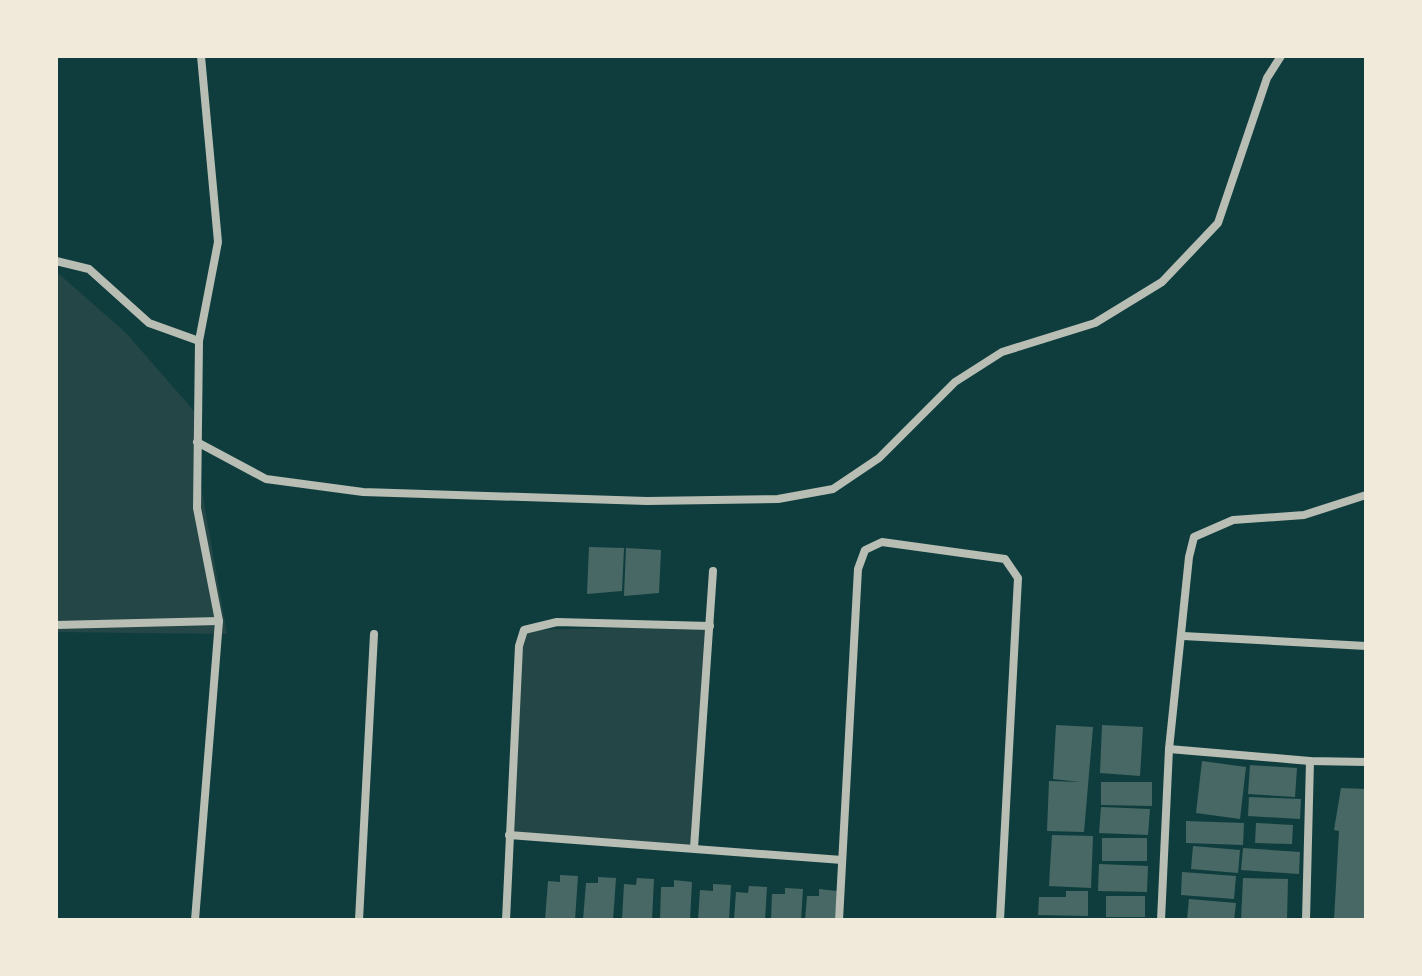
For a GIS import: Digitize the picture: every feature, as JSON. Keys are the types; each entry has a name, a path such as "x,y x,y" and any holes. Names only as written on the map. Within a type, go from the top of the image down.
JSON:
{"street":[{"path":"195,920 219,621 197,508 199,341 218,242 201,56"},
{"path":"197,442 266,479 363,492 647,501 778,499 833,489 879,458 955,382 990,359 1002,352 1095,323 1162,282 1218,223 1267,78 1281,56"},
{"path":"56,261 89,269 149,323 199,341"},
{"path":"1161,920 1169,749 1189,557 1194,537 1233,520 1304,515 1366,495"},
{"path":"839,920 858,569 865,550 882,542 1005,559 1018,578 1000,920"},
{"path":"694,848 713,571"},
{"path":"56,625 219,621"},
{"path":"506,920 519,646 524,630 557,622 710,626"},
{"path":"359,920 374,634"},
{"path":"1183,636 1366,646"},
{"path":"1169,749 1310,761 1366,762"},
{"path":"1306,920 1310,761"},
{"path":"509,835 842,860"}],"shaded area":[{"path":"59,274 126,333 194,411 198,469 227,634 56,632 56,278"},
{"path":"710,626 694,848 509,835 524,630"}],"building":[{"path":"589,547 624,548 622,591 587,594"},
{"path":"626,548 661,550 659,593 624,596"},
{"path":"1056,725 1093,727 1084,832 1047,831 1049,781 1080,782 1053,779"},
{"path":"1102,725 1143,727 1140,776 1100,773"},
{"path":"1202,761 1246,767 1240,819 1196,813"},
{"path":"1250,765 1297,768 1295,797 1248,794"},
{"path":"1101,782 1152,782 1152,806 1101,805"},
{"path":"1341,788 1366,789 1366,920 1334,920 1339,831 1334,830"},
{"path":"1249,797 1301,799 1300,819 1248,816"},
{"path":"1101,807 1150,809 1148,835 1099,833"},
{"path":"1186,821 1244,823 1243,845 1186,843"},
{"path":"1256,823 1293,825 1292,844 1255,843"},
{"path":"1052,835 1093,836 1091,888 1049,886"},
{"path":"1102,838 1147,838 1147,861 1102,861"},
{"path":"1193,846 1240,850 1238,873 1191,869"},
{"path":"1243,848 1300,852 1299,874 1241,870"},
{"path":"1099,864 1148,866 1147,892 1098,891"},
{"path":"1182,872 1236,876 1234,899 1181,895"},
{"path":"560,875 578,876 575,920 545,920 548,881 560,882"},
{"path":"598,877 616,878 613,920 583,920 586,883 598,883"},
{"path":"637,878 654,879 652,920 622,920 624,884 636,885"},
{"path":"1243,878 1288,879 1287,920 1241,920"},
{"path":"674,880 692,882 690,920 660,920 661,887 674,887"},
{"path":"713,884 731,885 729,920 698,920 700,890 713,891"},
{"path":"749,886 767,887 765,920 734,920 736,892 748,893"},
{"path":"785,888 803,889 801,920 771,920 772,894 785,894"},
{"path":"819,889 837,891 835,920 805,920 807,896 819,896"},
{"path":"1066,891 1088,891 1088,916 1038,915 1039,897 1066,897"},
{"path":"1106,896 1145,896 1145,917 1106,917"},
{"path":"1189,899 1236,903 1234,920 1187,920"}]}
